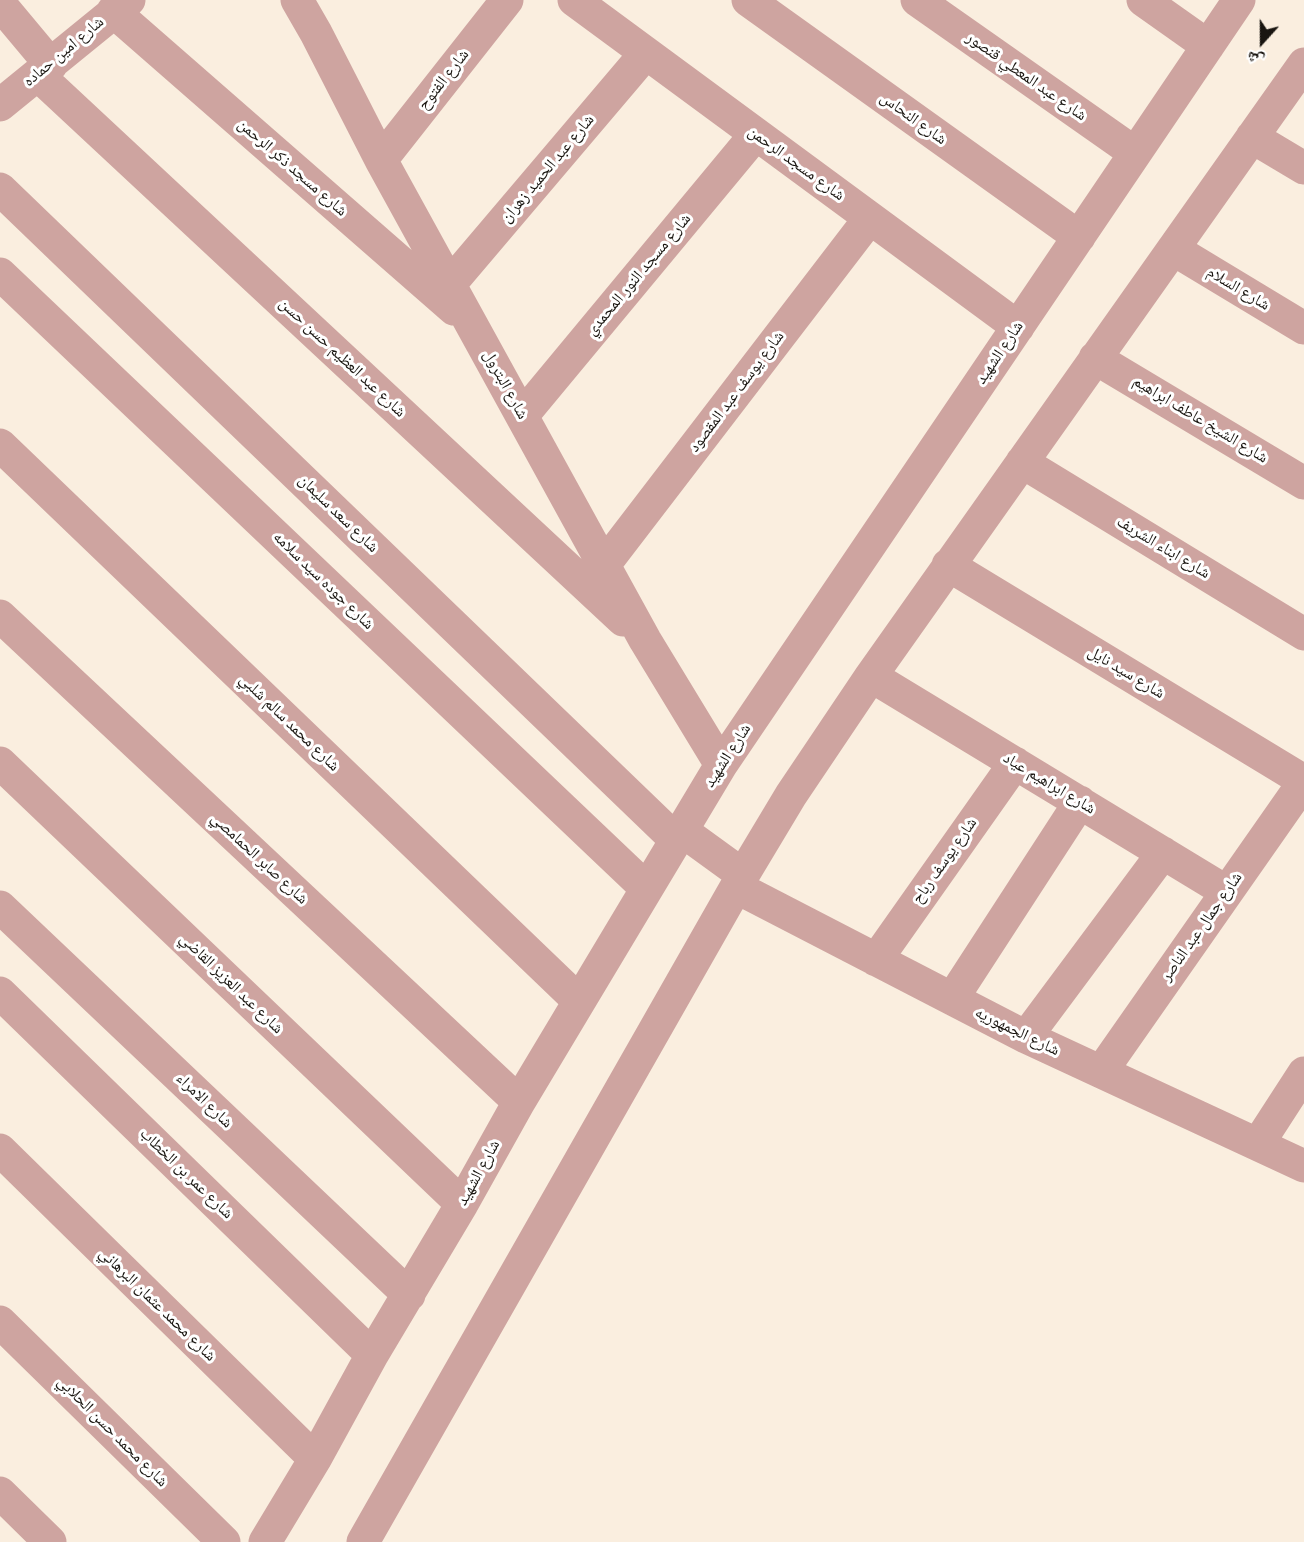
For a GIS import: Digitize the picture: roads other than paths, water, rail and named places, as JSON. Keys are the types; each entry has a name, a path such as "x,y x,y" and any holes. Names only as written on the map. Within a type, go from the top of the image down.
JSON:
{"street":[{"name":"شارع البترول","path":"297,0 381,160 645,640 722,765"},
{"name":"شارع الفتوح","path":"381,160 507,0"},
{"name":"شارع مسجد الرحمن","path":"574,0 1018,327"},
{"name":"شارع النحاس","path":"748,0 1079,237"},
{"name":"شارع عبد المعطي قنصور","path":"917,0 1135,153"},
{"path":"1143,0 1208,46"},
{"name":"شارع الشهيد","path":"265,1542 315,1459 372,1355 462,1204 519,1102 722,765 1239,0"},
{"name":"شارع عبد العظيم حسن حسن","path":"0,4 45,70 645,640"},
{"name":"شارع امين حماده","path":"0,105 121,6"},
{"name":"شارع مسجد ذكر الرحمن","path":"121,6 471,324"},
{"name":"شارع عبد الحميد زهران","path":"450,284 646,53"},
{"path":"363,1542 739,881 791,795 870,676 1304,64"},
{"name":"شارع مسجد النور المحمدي","path":"522,417 756,134"},
{"path":"1252,137 1304,168"},
{"name":"شارع سعد سليمان","path":"0,189 678,835 739,881"},
{"name":"شارع يوسف عبد المقصود","path":"604,566 870,218"},
{"name":"شارع السلام","path":"1173,249 1304,328"},
{"name":"شارع جوده سيد سلامه","path":"0,274 646,888"},
{"name":"شارع الشيخ عاطف ابراهيم","path":"1095,358 1304,483"},
{"name":"شارع محمد سالم شلبي","path":"0,445 579,1001"},
{"name":"شارع ابناء الشريف","path":"1022,462 1304,634"},
{"name":"شارع سيد نايل","path":"948,565 1304,782"},
{"name":"شارع صابر الحمامصي","path":"0,616 519,1102"},
{"name":"شارع ابراهيم عياد","path":"870,676 1227,892"},
{"name":"شارع عبد العزيز القاضي","path":"0,763 462,1204"},
{"name":"شارع يوسف رباح","path":"876,960 1015,763"},
{"name":"شارع جمال عبد الناصر","path":"1101,1072 1304,782"},
{"path":"952,999 1080,802"},
{"path":"1026,1037 1163,853"},
{"name":"شارع الجمهوريه","path":"739,881 876,960 1026,1037 1304,1166"},
{"name":"شارع الامراء","path":"0,907 409,1295"},
{"name":"شارع عمر بن الخطاب","path":"0,993 372,1355"},
{"path":"1258,1144 1304,1073"},
{"name":"شارع محمد عثمان البرهاني","path":"0,1150 315,1459"},
{"name":"شارع محمد حسن الحلابي","path":"0,1322 224,1542"},
{"path":"0,1493 50,1542"}]}
